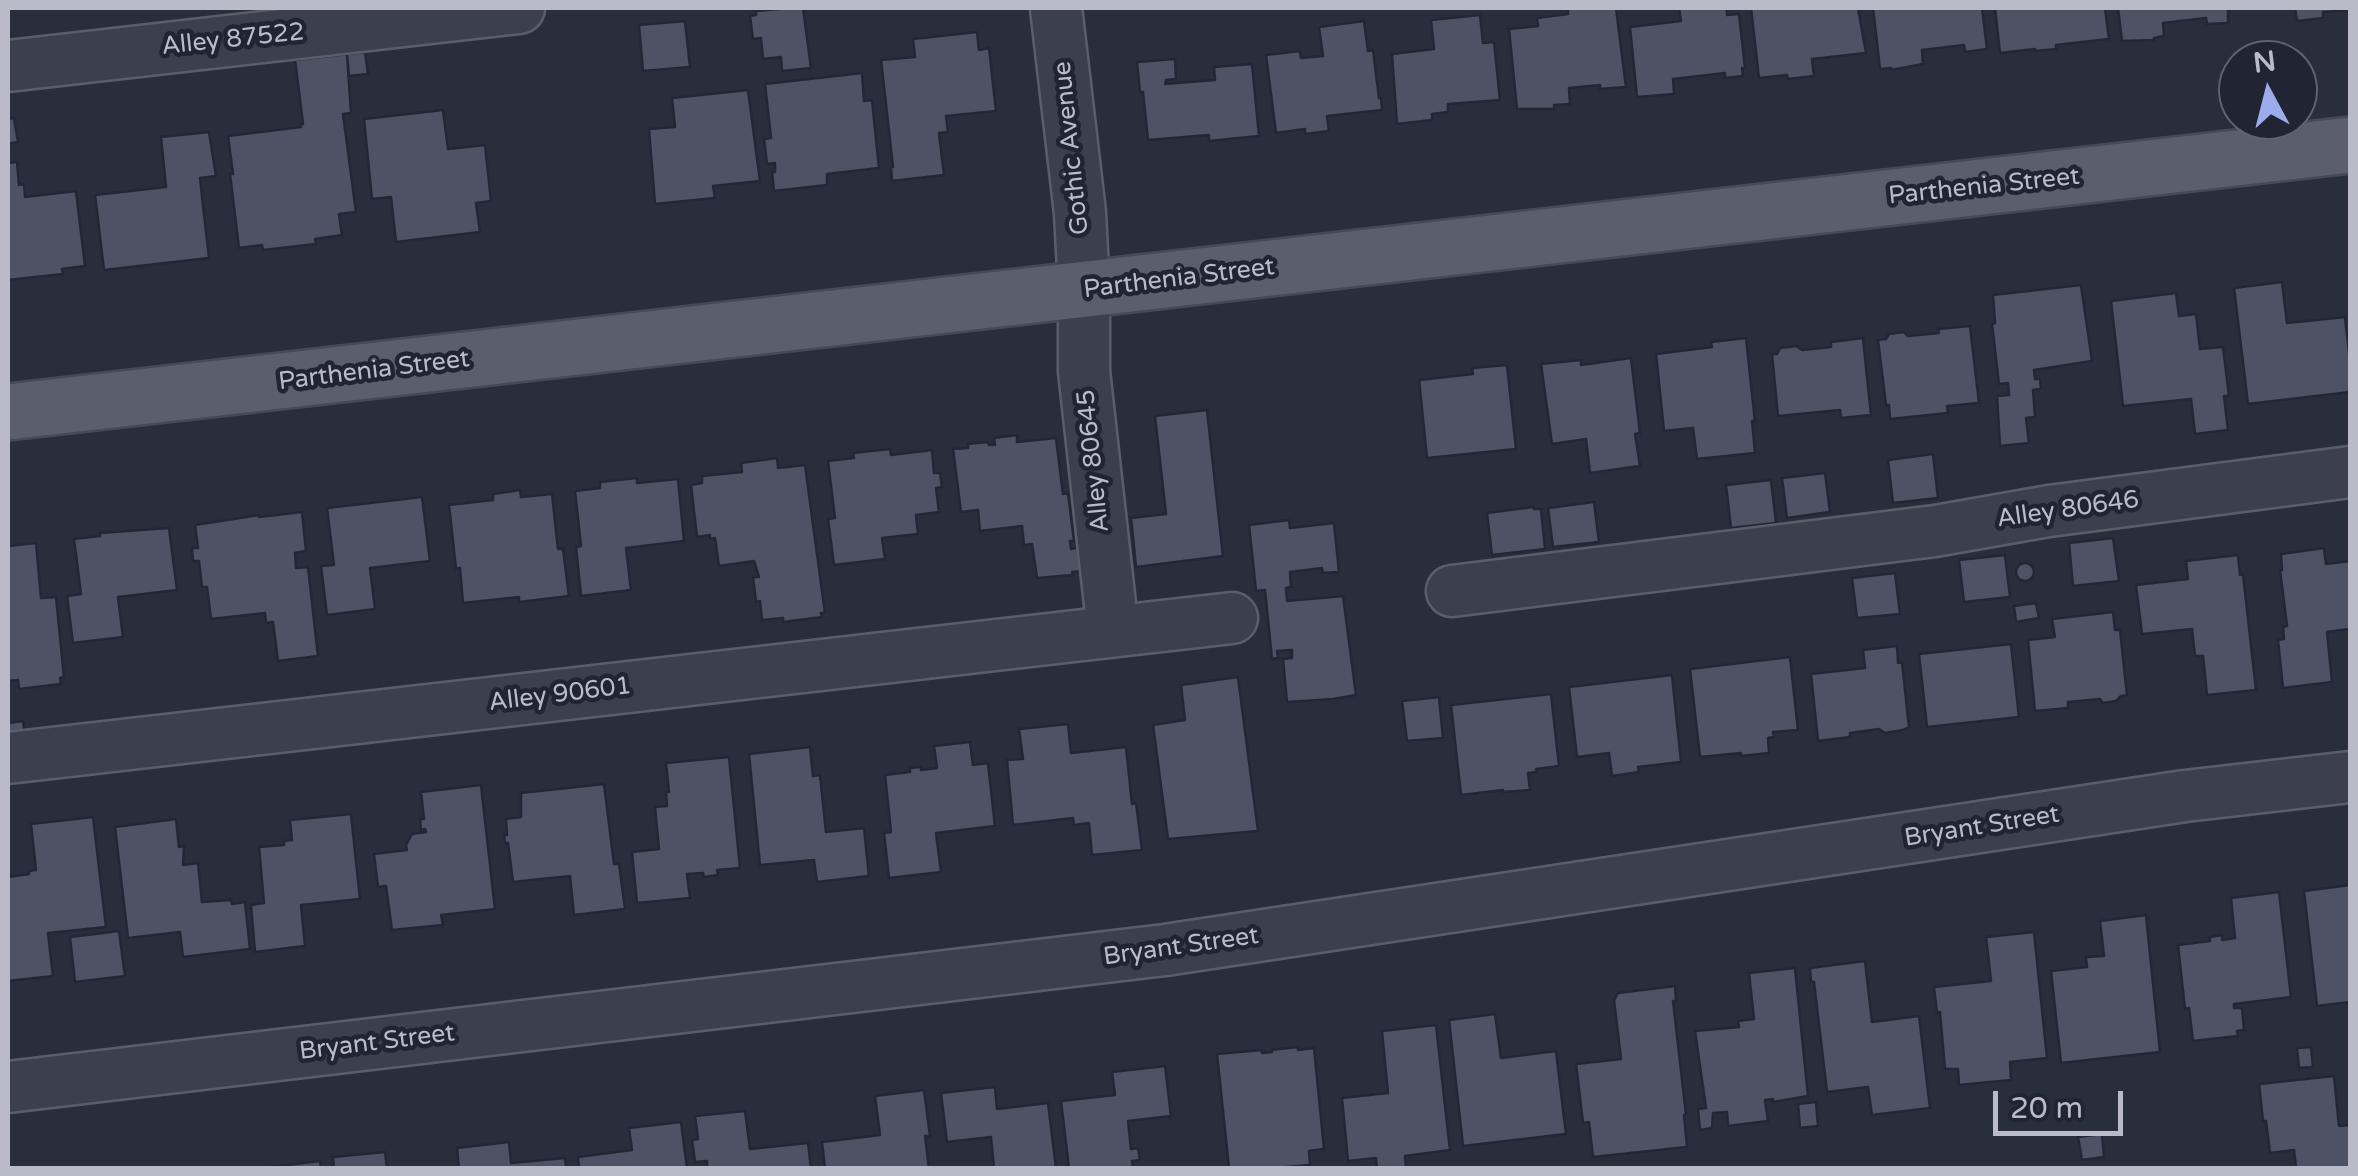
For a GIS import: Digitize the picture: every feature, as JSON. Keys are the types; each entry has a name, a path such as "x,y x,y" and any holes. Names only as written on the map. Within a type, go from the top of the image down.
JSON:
{"main road":[{"name":"Parthenia Street","path":"8,412 2350,145"}],"street":[{"name":"Alley 87522","path":"8,66 519,8"},
{"name":"Gothic Avenue","path":"1056,8 1080,213 1084,290"},
{"name":"Alley 80645","path":"1084,290 1084,371 1113,631"},
{"name":"Alley 80646","path":"1452,591 1935,531 2049,510 2350,472"},
{"name":"Alley 90601","path":"8,758 1232,618"},
{"name":"Bryant Street","path":"8,1087 1166,950 2184,796 2350,777"}],"building":[{"path":"803,8 811,68 782,71 781,57 763,59 761,38 753,39 750,16 756,15 756,11"},
{"path":"1568,8 1616,8 1626,87 1569,88 1570,104 1554,105 1554,109 1517,109 1509,29 1538,26 1537,18 1568,14"},
{"path":"1679,8 1727,8 1727,15 1739,14 1743,76 1725,78 1725,73 1673,79 1674,94 1637,97 1630,27 1681,21"},
{"path":"1751,8 1858,8 1866,53 1812,59 1814,76 1759,78"},
{"path":"1873,8 1982,8 1987,49 1965,52 1964,45 1922,50 1923,64 1880,69"},
{"path":"1995,8 2105,8 2109,39 2056,45 2056,49 2000,53"},
{"path":"2118,8 2228,8 2228,23 2207,24 2206,18 2163,23 2164,36 2122,41"},
{"path":"2295,8 2350,10 2323,12 2323,18 2297,21"},
{"path":"1480,15 1483,43 1494,42 1500,100 1448,104 1448,112 1432,114 1432,120 1397,124 1392,54 1434,49 1431,20"},
{"path":"685,21 690,67 643,71 639,25"},
{"path":"1364,21 1368,51 1373,50 1382,110 1327,116 1329,131 1276,133 1266,55 1300,51 1301,58 1323,56 1319,27"},
{"path":"977,32 979,50 989,48 996,111 946,116 948,132 939,133 944,175 892,181 881,60 915,57 913,39"},
{"path":"365,52 368,74 349,76 347,54"},
{"path":"347,54 351,113 343,114 356,212 339,214 342,235 315,239 316,244 263,250 262,245 239,248 228,136 301,127 295,60"},
{"path":"1175,59 1176,79 1166,80 1165,84 1215,80 1214,67 1252,64 1259,136 1209,141 1209,135 1148,140 1137,62"},
{"path":"862,73 864,101 872,100 879,168 827,174 827,185 774,191 775,163 767,164 764,139 771,138 765,84"},
{"path":"748,90 760,181 713,186 715,198 655,204 649,129 675,127 672,98"},
{"path":"443,110 448,149 485,145 491,201 476,203 480,232 396,242 391,197 372,199 364,119"},
{"path":"14,118 18,142 8,144 8,119"},
{"path":"209,132 216,176 200,178 209,258 104,270 95,195 166,187 161,137"},
{"path":"17,162 19,185 24,184 25,197 76,191 85,266 62,269 63,274 8,280 8,163"},
{"path":"2282,282 2287,323 2345,317 2350,392 2248,404 2234,288"},
{"path":"2081,285 2092,361 2034,370 2041,389 2033,390 2035,417 2026,418 2029,443 2000,446 1997,396 2009,395 2008,383 1999,384 1993,295"},
{"path":"2176,293 2179,316 2196,314 2200,349 2223,347 2229,396 2224,396 2228,430 2195,434 2191,399 2123,406 2111,301"},
{"path":"1970,326 1979,403 1947,406 1948,413 1890,419 1878,340 1889,334 1939,333 1938,329"},
{"path":"1746,338 1755,453 1697,459 1693,428 1664,431 1656,354"},
{"path":"1863,338 1871,415 1841,418 1840,410 1778,416 1772,354 1780,348 1831,347 1831,342"},
{"path":"1631,358 1640,466 1590,473 1586,439 1552,444 1541,364 1581,360 1581,365"},
{"path":"1507,365 1516,449 1427,458 1419,380 1473,374 1472,368"},
{"path":"1207,410 1223,556 1136,567 1131,518 1166,514 1155,416"},
{"path":"1017,435 1017,442 1056,438 1063,494 1068,493 1074,541 1070,541 1071,549 1081,547 1084,571 1037,578 1032,544 1024,545 1022,526 980,531 978,510 961,512 953,449 988,442 995,445 994,438"},
{"path":"890,449 891,455 932,450 934,473 940,473 942,487 936,488 939,512 916,515 918,534 882,538 885,559 834,565 828,519 835,518 828,461 854,458 853,453"},
{"path":"1933,454 1938,498 1893,503 1888,460"},
{"path":"777,458 778,468 805,465 825,613 821,613 822,617 783,622 783,618 762,620 760,601 756,602 753,577 759,577 754,561 719,566 715,538 697,537 691,485 702,483 702,476 742,472 741,463"},
{"path":"1825,473 1830,512 1787,518 1782,478"},
{"path":"637,478 637,483 678,479 684,541 626,548 631,590 581,596 575,491 600,488 600,482"},
{"path":"1771,480 1776,523 1731,528 1726,485"},
{"path":"520,490 521,497 552,494 558,549 563,549 569,596 463,603 449,505 493,500 493,494"},
{"path":"422,497 430,561 370,568 375,609 327,615 321,566 334,565 327,508"},
{"path":"1594,502 1599,542 1553,547 1548,508"},
{"path":"1541,509 1545,549 1492,555 1487,513"},
{"path":"302,512 306,551 295,553 296,568 308,567 318,656 278,661 273,622 266,623 265,613 211,619 199,561 193,561 192,548 198,548 195,525"},
{"path":"1289,520 1290,528 1334,523 1339,572 1323,573 1322,568 1290,572 1287,601 1343,596 1356,695 1287,702 1283,659 1292,658 1292,650 1277,651 1278,658 1272,659 1265,590 1256,591 1249,525"},
{"path":"169,528 177,590 118,597 123,637 73,643 67,596 81,594 74,539"},
{"path":"2113,538 2119,581 2073,586 2069,543"},
{"path":"36,543 41,598 56,597 64,677 60,678 61,684 19,689 18,680 8,681 8,546"},
{"path":"2324,548 2326,564 2350,561 2350,634 2349,629 2327,632 2332,682 2283,688 2278,640 2284,639 2283,627 2287,626 2281,554"},
{"path":"2005,555 2010,597 1964,602 1959,560"},
{"path":"2238,555 2256,690 2207,695 2203,656 2195,656 2192,629 2142,634 2136,585 2188,579 2186,561"},
{"path":"2025,563 2032,565 2032,579 2025,581 2018,579 2016,572 2018,565"},
{"path":"1895,573 1900,614 1857,618 1852,578"},
{"path":"2036,603 2039,618 2016,622 2014,606"},
{"path":"2113,612 2115,630 2120,630 2127,695 2116,701 2068,702 2068,708 2035,711 2028,640 2055,637 2052,619"},
{"path":"2011,644 2019,717 1927,727 1919,654"},
{"path":"1897,646 1909,727 1885,733 1879,729 1850,733 1850,737 1818,741 1811,674 1865,668 1863,650"},
{"path":"1790,657 1798,730 1773,732 1774,737 1768,738 1769,753 1700,757 1690,669"},
{"path":"1672,675 1681,762 1638,767 1639,772 1612,776 1609,753 1577,757 1569,687"},
{"path":"1238,677 1258,831 1168,839 1153,725 1185,720 1181,685"},
{"path":"1551,694 1559,766 1528,773 1530,790 1461,795 1451,705"},
{"path":"1439,697 1443,738 1407,741 1402,701"},
{"path":"23,721 25,736 8,738 8,723"},
{"path":"1068,724 1071,753 1126,747 1142,850 1092,855 1089,823 1074,825 1073,818 1013,825 1007,760 1023,759 1019,729"},
{"path":"970,742 973,765 988,763 995,826 936,833 941,872 889,878 884,833 891,832 885,775 910,772 910,768 937,768 934,746"},
{"path":"810,747 813,776 820,775 826,832 864,828 869,876 817,882 814,860 760,865 749,754"},
{"path":"729,757 740,868 717,870 718,875 704,877 703,873 687,874 690,898 637,903 632,852 659,849 655,807 667,806 666,763"},
{"path":"604,784 614,864 619,864 625,909 574,915 570,876 513,882 504,835 506,819 521,817 521,793"},
{"path":"481,785 495,909 441,915 443,925 392,930 386,886 378,887 374,854 407,850 412,834 426,832 421,830 421,792"},
{"path":"351,814 360,899 301,905 305,946 255,952 251,905 264,903 259,847 284,845 284,841 292,840 290,820"},
{"path":"93,817 106,927 48,933 53,976 8,981 8,877 36,870 31,824"},
{"path":"176,819 179,847 184,846 183,865 198,863 202,902 245,902 250,949 183,957 180,932 128,938 115,827"},
{"path":"2350,885 2350,1002 2317,1006 2304,891"},
{"path":"2279,892 2291,997 2234,1004 2234,1008 2242,1008 2244,1030 2237,1031 2238,1036 2193,1041 2178,945 2210,941 2210,937 2222,935 2222,940 2235,938 2231,898"},
{"path":"2146,915 2160,1052 2061,1063 2051,971 2087,967 2086,957 2104,956 2100,921"},
{"path":"119,931 125,976 75,982 70,937"},
{"path":"2034,932 2047,1058 2010,1062 2011,1080 1959,1085 1958,1069 1945,1069 1934,987 1991,981 1986,937"},
{"path":"1865,961 1872,1022 1919,1016 1930,1108 1872,1115 1868,1087 1827,1092 1810,968"},
{"path":"1795,968 1808,1096 1765,1100 1768,1121 1728,1126 1727,1112 1713,1113 1712,1128 1700,1130 1698,1109 1706,1108 1695,1031 1739,1027 1738,1021 1754,1019 1749,973"},
{"path":"1675,986 1673,1001 1687,1147 1593,1157 1589,1122 1583,1123 1576,1064 1621,1059 1614,1000 1618,993"},
{"path":"1495,1014 1501,1058 1556,1051 1566,1134 1463,1146 1449,1020"},
{"path":"1436,1025 1450,1150 1405,1156 1406,1168 1377,1168 1376,1158 1348,1161 1342,1098 1388,1093 1382,1031"},
{"path":"2311,1047 2313,1067 2299,1068 2297,1048"},
{"path":"1314,1048 1324,1149 1309,1151 1310,1165 1229,1168 1217,1054"},
{"path":"1165,1066 1171,1116 1128,1121 1131,1149 1138,1148 1140,1160 1132,1161 1136,1168 1069,1168 1061,1101 1115,1095 1112,1072"},
{"path":"2334,1076 2339,1126 2350,1125 2350,1168 2296,1168 2294,1150 2270,1153 2259,1084"},
{"path":"995,1087 997,1109 1048,1103 1056,1168 994,1168 991,1137 947,1142 941,1093"},
{"path":"924,1090 930,1136 925,1136 929,1168 825,1168 822,1142 880,1135 875,1096"},
{"path":"1816,1102 1818,1126 1800,1128 1798,1104"},
{"path":"745,1111 750,1149 808,1143 811,1168 707,1168 707,1161 695,1162 695,1116"},
{"path":"681,1122 687,1168 579,1168 578,1157 632,1150 629,1128"},
{"path":"2102,1134 2104,1157 2082,1160 2078,1137"},
{"path":"509,1142 511,1163 565,1158 566,1168 459,1168 457,1148"},
{"path":"385,1152 387,1168 334,1168 333,1157"},
{"path":"320,1161 321,1168 271,1168 271,1167"}]}
